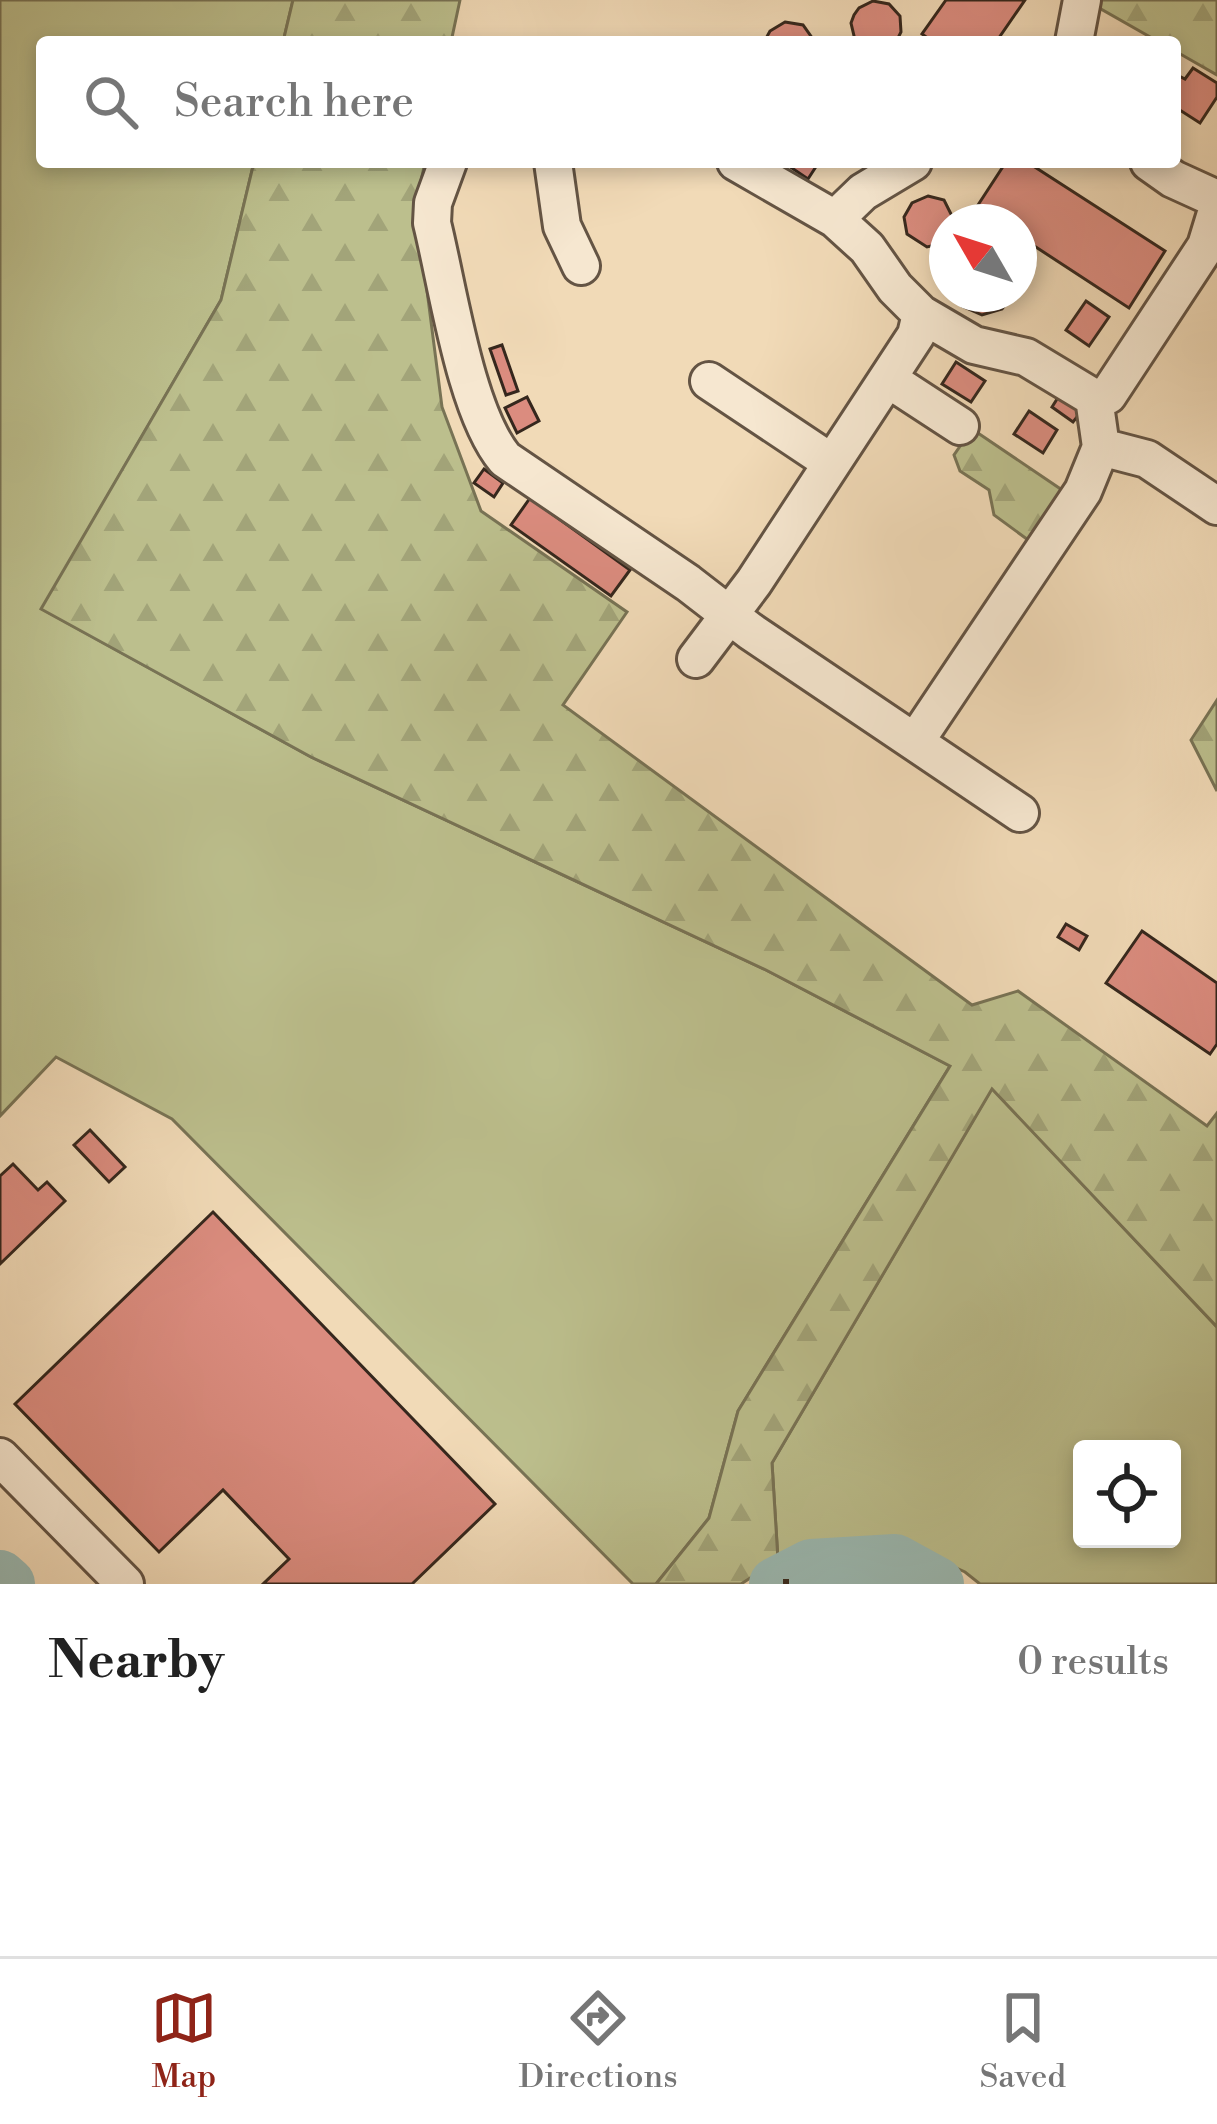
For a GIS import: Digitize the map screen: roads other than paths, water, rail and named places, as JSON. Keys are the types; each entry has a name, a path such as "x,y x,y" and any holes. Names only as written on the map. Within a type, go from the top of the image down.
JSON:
{"lane":[{"path":"1076,36 1082,2"},
{"path":"446,168 432,223 473,389 492,443 506,460 1020,813"},
{"path":"554,168 562,226 580,266"},
{"path":"746,168 835,219 867,248 895,288 921,314 974,345 1026,357 1094,398 1108,395 1205,247 1217,210"},
{"path":"835,219 863,192 903,168"},
{"path":"1157,168 1217,199"},
{"path":"696,659 754,582 888,379 916,335 921,314"},
{"path":"888,379 960,425"},
{"path":"709,381 832,463"},
{"path":"915,742 1083,491 1101,447 1094,398"},
{"path":"1101,447 1147,459 1217,506"},
{"path":"0,1456 125,1584"}],"waterway":[{"path":"776,1584 811,1566 895,1561 937,1584"},
{"path":"0,1577 8,1584"}]}
